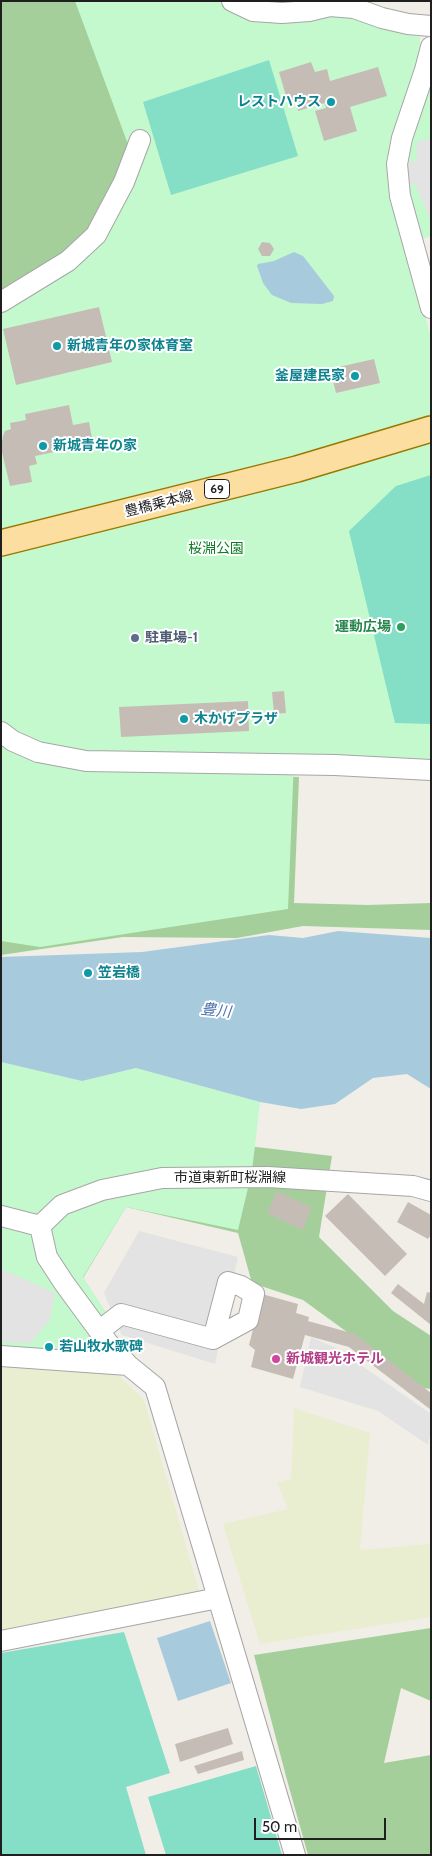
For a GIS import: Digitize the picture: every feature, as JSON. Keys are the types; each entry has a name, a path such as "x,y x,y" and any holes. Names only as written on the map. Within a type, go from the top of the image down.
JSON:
{"main road":[{"name":"豊橋乗本線","path":"1,543 298,469 431,429"}],"street":[{"path":"232,1 253,11 309,11 330,6 354,8 382,18 408,24 431,26"},
{"path":"431,47 402,138 397,164 400,196 431,308"},
{"path":"1,302 68,261 96,236 124,182 140,140"},
{"path":"1,732 13,741 38,752 86,761 335,765 431,770"},
{"name":"市道東新町桜淵線","path":"40,1226 62,1204 102,1190 162,1178 268,1177 413,1186 431,1191"},
{"path":"1,1216 40,1226 48,1256 99,1332 128,1365 155,1387 295,1855"},
{"path":"99,1332 121,1314 213,1339"},
{"path":"1,1356 128,1365"},
{"path":"1,1641 218,1598"}],"green space":[{"path":"1,1 108,1 153,191 1,312"},
{"name":"桜淵公園","path":"75,1 222,1 360,17 389,29 420,37 420,51 431,55 431,236 407,244 431,339 431,760 294,759 288,909 40,947 1,941 1,309 63,274 136,166"},
{"path":"269,60 298,156 171,195 143,102"},
{"name":"運動広場","path":"431,475 431,724 395,723 349,531 396,486"},
{"path":"202,774 299,777 294,903 368,905 431,903 431,930 303,926 237,938 123,937 1,955 1,789"},
{"path":"1,1062 82,1081 136,1068 260,1102 252,1171 238,1230 126,1207 83,1277 106,1313 119,1361 1,1352"},
{"path":"1,1098 223,1143 332,1156 319,1237 393,1311 431,1336 431,1389 424,1388 303,1300 252,1283 238,1233 126,1207 83,1278 106,1313 78,1318"},
{"path":"1,1366 115,1372 144,1400 200,1594 1,1630"},
{"path":"294,1408 370,1433 360,1550 431,1544 431,1617 260,1644 223,1524 288,1509 277,1482 291,1479"},
{"path":"431,1628 431,1701 401,1688 384,1763 431,1755 431,1855 308,1855 254,1655"},
{"path":"124,1632 170,1773 126,1787 146,1855 1,1855 1,1653"},
{"path":"256,1766 282,1855 166,1855 148,1797"}],"shaded area":[{"path":"431,138 431,221 415,184 409,185 408,163 416,160 417,142"},
{"path":"139,1231 238,1257 215,1364 122,1335 104,1293"},
{"path":"1,1269 55,1293 50,1319 31,1343 1,1342"},
{"path":"311,1337 338,1349 431,1414 428,1445 378,1411 300,1387"}],"water":[{"path":"294,252 303,256 334,296 333,301 322,304 291,303 272,295 263,283 258,264 274,261"},
{"name":"豊川","path":"338,931 431,938 431,1089 407,1074 373,1078 335,1104 301,1109 260,1102 136,1068 82,1081 1,1062 1,957 142,952 269,935 303,938"},
{"path":"210,1621 231,1683 178,1701 157,1638"}],"building":[{"name":"レストハウス","path":"311,62 315,72 327,69 330,81 378,67 387,96 350,107 357,131 324,141 315,111 326,108 325,103 298,111 295,101 288,103 279,72"},
{"path":"262,242 270,243 274,249 270,256 262,256 258,249"},
{"name":"新城青年の家体育室","path":"99,307 112,362 16,385 3,329"},
{"name":"釜屋建民家","path":"374,359 380,383 336,393 330,369"},
{"name":"新城青年の家","path":"69,405 73,425 89,422 93,444 35,456 37,464 29,466 32,482 10,486 1,448 5,431 11,429 10,423 26,420 25,414"},
{"path":"284,691 286,713 274,714 272,692"},
{"name":"木かげプラザ","path":"248,701 249,731 121,737 119,707"},
{"path":"277,1191 312,1208 302,1230 267,1213"},
{"path":"348,1194 407,1254 385,1276 325,1216"},
{"path":"408,1202 431,1215 431,1235 428,1239 397,1222"},
{"path":"398,1284 424,1304 427,1292 431,1293 431,1325 391,1293"},
{"name":"新城観光ホテル","path":"262,1294 298,1304 296,1313 309,1317 308,1321 355,1334 431,1393 431,1410 349,1347 305,1335 293,1379 251,1367 255,1350 249,1345"},
{"path":"228,1728 233,1744 180,1762 175,1744"},
{"path":"242,1751 244,1760 198,1774 194,1766"}],"place":[{"name":"レストハウス","path":"331,102"},
{"name":"新城青年の家体育室","path":"57,346"},
{"name":"釜屋建民家","path":"355,376"},
{"name":"新城青年の家","path":"43,446"},
{"name":"運動広場","path":"401,627"},
{"name":"駐車場-1","path":"135,638"},
{"name":"木かげプラザ","path":"184,719"},
{"name":"笠岩橋","path":"88,973"},
{"name":"若山牧水歌碑","path":"49,1347"},
{"name":"新城観光ホテル","path":"276,1359"}]}
